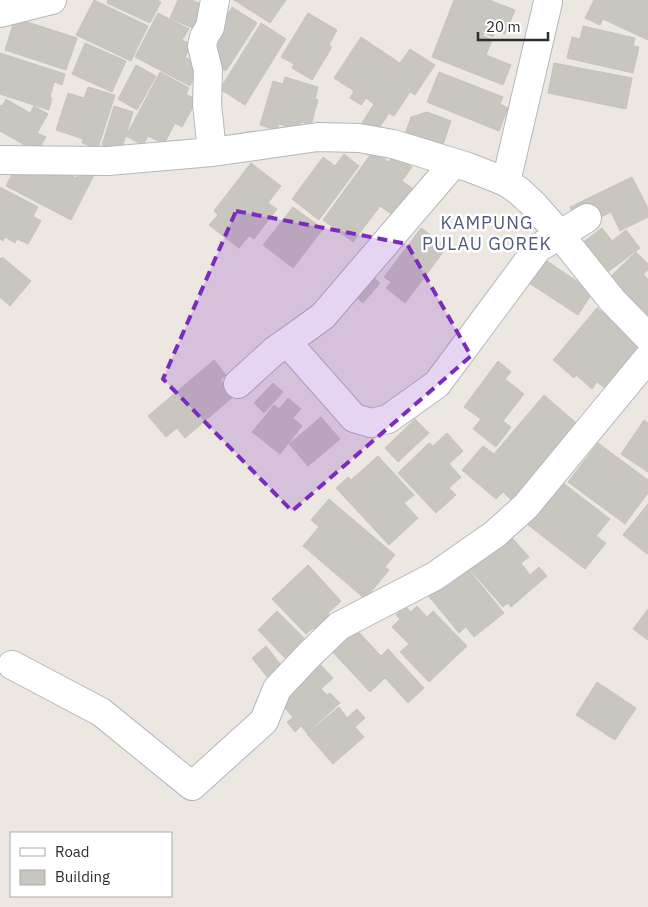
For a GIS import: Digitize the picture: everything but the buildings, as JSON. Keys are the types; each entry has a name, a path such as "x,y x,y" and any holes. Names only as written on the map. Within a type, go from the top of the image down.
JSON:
{"street":[{"path":"0,12 52,0"},
{"path":"212,152 207,104 208,70 202,46 204,37 210,28 215,0"},
{"path":"506,182 548,2"},
{"path":"0,160 108,161 212,152 318,137 359,138 393,144 506,182 533,204 612,300 648,337"},
{"path":"238,384 272,352 323,316 454,163"},
{"path":"287,342 354,418 371,423 388,419 437,384 538,248 587,218"},
{"path":"12,665 102,712 192,786 264,722 277,690 339,626 435,576 509,522 526,506 648,358"}],"highlighted area":[{"path":"236,211 407,244 471,356 292,511 163,379"}],"district":[{"name":"KAMPUNG PULAU GOREK","path":"487,232"}]}
